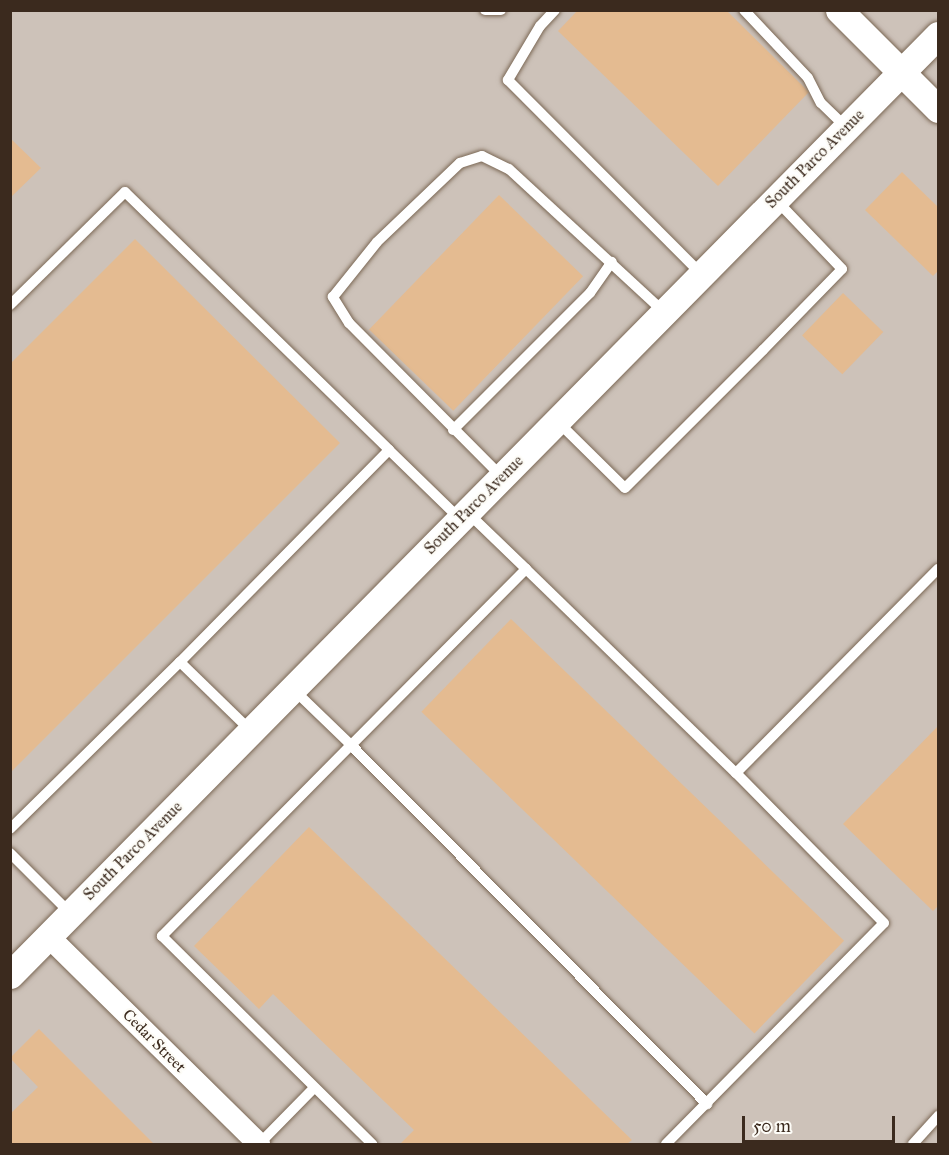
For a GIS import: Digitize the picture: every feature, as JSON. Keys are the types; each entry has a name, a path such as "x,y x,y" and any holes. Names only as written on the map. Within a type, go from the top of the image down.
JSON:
{"street":[{"path":"839,10 939,109"},
{"name":"South Parco Avenue","path":"10,975 939,35"},
{"name":"Cedar Street","path":"49,937 254,1143"}],"lane":[{"path":"485,10 501,10"},
{"path":"555,10 540,26 508,80 701,274"},
{"path":"752,13 808,78 821,103 846,128"},
{"path":"502,477 349,323 333,297 377,242 460,163 482,156 509,169 664,312"},
{"path":"10,305 125,192 389,450 526,569 736,773 884,923 666,1144"},
{"path":"557,421 625,488 763,350 842,269 775,200"},
{"path":"453,430 590,293 612,262"},
{"path":"10,829 180,662 389,450"},
{"path":"372,1144 162,936 526,569"},
{"path":"736,773 939,569"},
{"path":"180,662 251,731"},
{"path":"293,689 707,1104"},
{"path":"10,853 71,914"},
{"path":"254,1143 314,1088"},
{"path":"913,1144 939,1116"}],"shaded area":[{"path":"11,11 938,11 938,1144 11,1144"}],"building":[{"path":"578,10 726,10 809,92 718,186 558,31"},
{"path":"10,138 41,168 10,198"},
{"path":"902,172 938,207 938,271 933,276 865,210"},
{"path":"499,195 583,276 453,411 369,330"},
{"path":"135,239 340,443 10,773 10,364"},
{"path":"843,293 883,332 842,374 802,335"},
{"path":"511,619 844,941 754,1033 421,712"},
{"path":"938,726 938,906 933,911 843,824"},
{"path":"309,827 632,1140 627,1144 400,1144 414,1130 273,994 259,1009 194,946"},
{"path":"39,1029 154,1144 10,1144 10,1114 38,1087 10,1058"}]}
